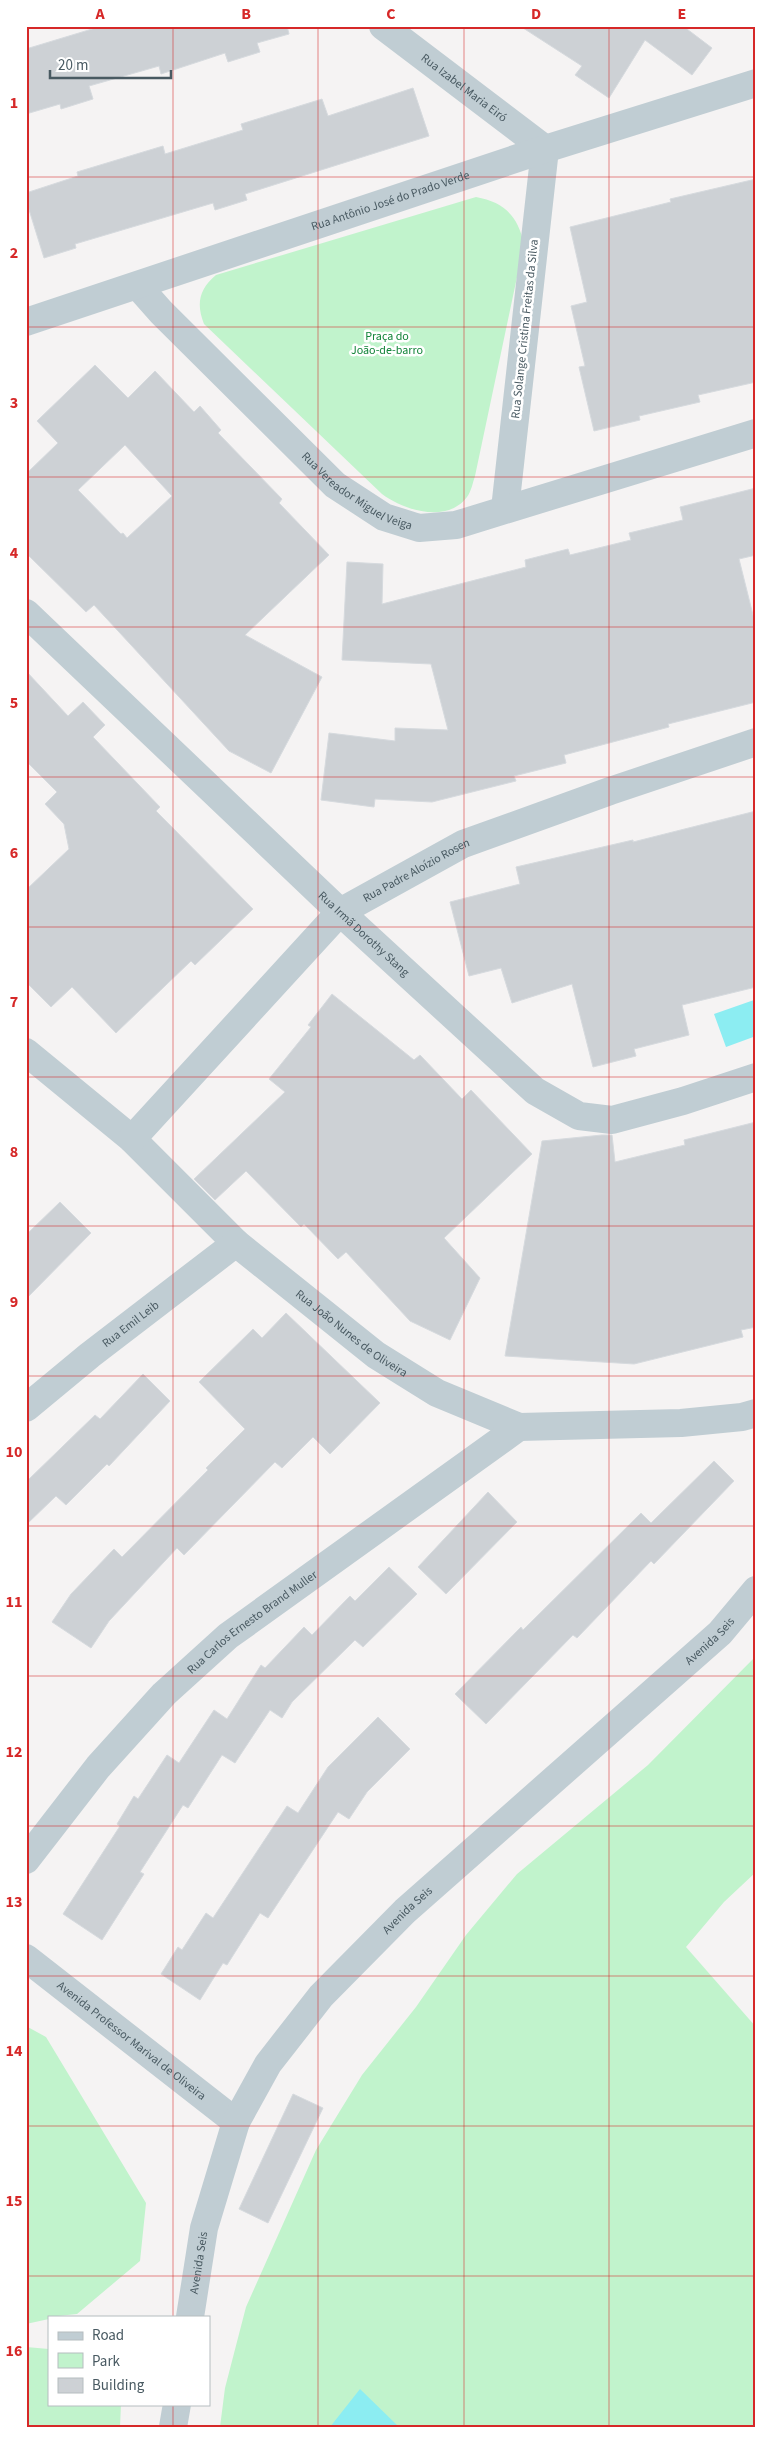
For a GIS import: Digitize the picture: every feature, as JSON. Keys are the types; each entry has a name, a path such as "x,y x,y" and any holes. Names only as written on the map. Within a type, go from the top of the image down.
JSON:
{"street":[{"name":"Rua Izabel Maria Eiró","path":"383,26 545,149"},
{"name":"Rua Antônio José do Prado Verde","path":"26,322 545,149 756,82"},
{"name":"Rua Solange Cristina Freitas da Silva","path":"504,509 545,149"},
{"name":"Rua Vereador Miguel Veiga","path":"138,286 161,312 335,485 384,516 419,528 456,525 756,433"},
{"name":"Rua Irmã Dorothy Stang","path":"26,614 340,912 535,1090 579,1116 612,1120 683,1101 756,1077"},
{"name":"Rua Padre Aloízio Rosen","path":"132,1139 340,912 462,844 610,791 756,742"},
{"name":"Rua João Nunes de Oliveira","path":"26,1052 132,1139 236,1243 376,1354 437,1393 519,1427 682,1423 742,1417 756,1413"},
{"name":"Rua Emil Leib","path":"26,1408 90,1355 236,1243"},
{"name":"Rua Carlos Ernesto Brand Muller","path":"26,1860 111,1752 164,1694 228,1636 519,1427"},
{"name":"Avenida Seis","path":"190,2316 204,2228 236,2122 268,2064 321,1996 405,1911 720,1633 756,1590"},
{"name":"Avenida Professor Marival de Oliveira","path":"26,1958 236,2122"},
{"path":"173,2427 176,2406"}],"green space":[{"name":"Praça do João-de-barro","path":"476,197 486,199 508,212 518,226 524,244 471,490 467,497 458,505 448,510 425,512 401,505 382,494 204,324 200,303 203,291 210,280 216,275"},
{"path":"756,1656 756,1872 724,1902 686,1947 756,2027 756,2427 220,2427 225,2388 246,2307 316,2150 362,2075 416,2007 466,1935 517,1874 648,1765"},
{"path":"26,2026 46,2037 146,2203 140,2261 77,2314 48,2316 48,2319 26,2324"},
{"path":"26,2347 48,2349 48,2406 121,2406 120,2427 26,2427"}],"water":[{"path":"754,1000 756,1036 726,1047 714,1014"},
{"path":"360,2389 399,2427 330,2427"}],"building":[{"path":"102,26 287,26 289,34 257,43 260,52 228,62 225,53 161,74 159,66 89,86 93,99 61,109 60,104 26,114 26,49"},
{"path":"520,26 683,26 712,48 692,75 645,40 609,98 575,75 582,66"},
{"path":"413,88 429,136 245,194 247,200 215,210 213,203 75,244 76,248 44,258 26,200 26,193 78,176 77,172 163,146 165,154 243,130 241,124 322,99 328,116"},
{"path":"756,179 756,382 698,395 700,402 639,416 640,420 594,431 579,367 585,366 571,306 587,302 570,227 671,202 670,199"},
{"path":"95,365 128,398 155,371 194,412 200,406 221,430 218,433 282,499 279,503 329,555 245,635 322,677 271,773 229,751 94,605 86,612 26,553 26,474 58,443 37,421","holes":["125,445 172,496 127,538 78,490"]},
{"path":"756,488 756,555 739,559 756,627 756,702 668,724 669,727 564,755 566,763 514,776 516,781 432,802 375,799 374,807 321,800 329,733 395,741 395,728 448,730 431,664 342,660 347,562 383,564 382,604 526,567 525,560 568,549 570,555 631,540 629,533 683,520 680,507"},
{"path":"26,671 68,716 83,702 105,725 93,737 160,807 156,811 253,909 195,965 191,961 116,1033 72,987 51,1007 26,982 26,890 69,849 64,824 45,804 57,792 26,761"},
{"path":"756,811 756,987 682,1005 689,1035 634,1049 636,1056 593,1067 572,984 512,1003 501,968 469,976 450,902 520,884 516,867 633,840 633,842"},
{"path":"332,994 414,1060 420,1055 462,1099 471,1090 532,1154 444,1238 480,1278 450,1340 410,1321 346,1252 338,1259 304,1224 301,1227 246,1171 215,1200 194,1179 285,1092 269,1079 311,1027 308,1025"},
{"path":"756,1122 756,1327 741,1330 743,1337 634,1364 505,1356 542,1141 612,1135 615,1162 685,1145 684,1140"},
{"path":"60,1202 91,1233 26,1299 26,1235"},
{"path":"286,1313 380,1403 330,1454 313,1437 282,1468 275,1462 184,1555 177,1548 109,1621 91,1648 52,1622 71,1594 114,1549 122,1557 208,1470 206,1468 245,1429 199,1382 253,1329 262,1338"},
{"path":"143,1374 170,1401 109,1466 107,1464 66,1505 56,1496 26,1525 26,1482 95,1415 100,1419"},
{"path":"714,1461 734,1481 654,1564 651,1561 577,1638 573,1635 486,1724 455,1694 521,1627 523,1630 641,1513 651,1523"},
{"path":"488,1492 517,1522 446,1594 418,1567"},
{"path":"389,1567 417,1594 363,1647 355,1640 292,1702 282,1718 270,1710 235,1763 222,1755 188,1808 183,1805 140,1872 144,1874 102,1940 63,1914 120,1826 117,1824 134,1796 138,1799 167,1755 179,1763 214,1710 227,1719 261,1665 265,1668 304,1627 312,1635 350,1596 355,1601"},
{"path":"378,1717 410,1749 367,1792 349,1819 338,1812 268,1918 260,1913 227,1965 223,1963 200,2000 161,1974 178,1947 182,1950 206,1913 213,1918 287,1806 298,1813 328,1767"},
{"path":"293,2094 323,2108 268,2223 239,2209"}]}
